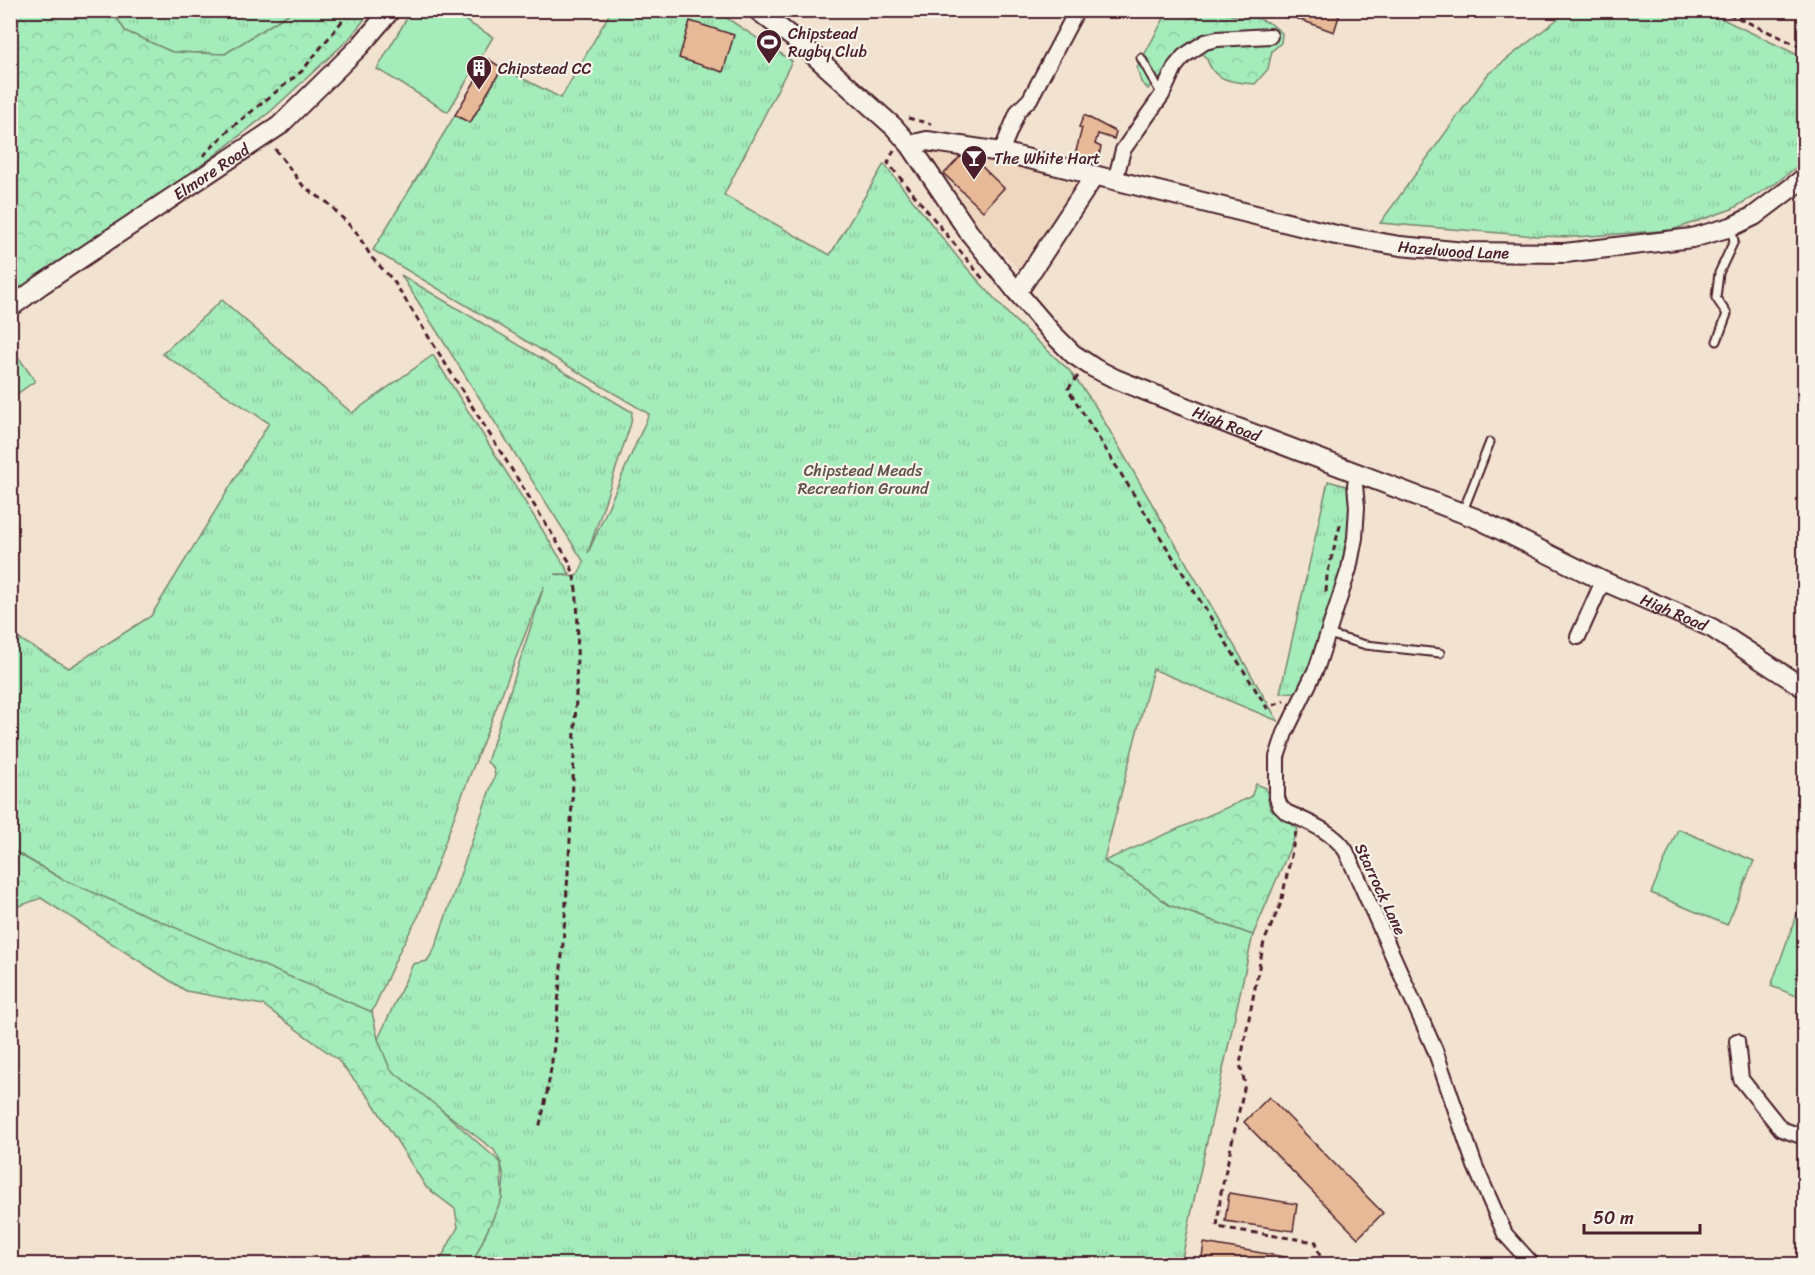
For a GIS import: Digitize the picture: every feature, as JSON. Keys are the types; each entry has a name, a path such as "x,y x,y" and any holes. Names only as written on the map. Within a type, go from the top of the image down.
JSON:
{"street":[{"name":"Elmore Road","path":"10,308 279,126 352,54 391,10"},
{"name":"High Road","path":"757,10 801,44 894,126 903,146 1016,291 1073,354 1094,368 1116,379 1478,519 1603,581 1712,628 1804,688"},
{"path":"1001,152 1018,111 1030,99 1077,10"},
{"path":"1115,181 1123,150 1162,95 1175,67 1184,56 1205,42 1217,39 1270,36"},
{"name":"Hazelwood Lane","path":"903,146 927,141 1001,152 1368,242 1465,252 1565,253 1692,238 1731,227 1754,216 1804,178"},
{"path":"1016,291 1028,277 1095,175"},
{"name":"Starrock Lane","path":"1357,473 1355,538 1349,569 1317,667 1285,733 1277,757 1277,798 1280,806 1286,812 1332,836 1346,851 1435,1050 1475,1166 1505,1234 1532,1264"},
{"path":"1578,637 1603,581"},
{"path":"1737,1041 1741,1079 1781,1129 1804,1137"}],"lane":[{"path":"1141,58 1162,95"},
{"path":"1717,341 1727,314 1716,298 1719,273 1734,241 1731,227"},
{"path":"1462,513 1490,442"},
{"path":"1328,634 1366,645 1440,653"}],"path":[{"path":"198,159 231,128 302,71 351,10"},
{"path":"1719,10 1804,48"},
{"path":"265,135 296,178 304,187 328,203 356,232 372,258 393,280 569,561 575,577 577,619 574,781 569,870 550,1077 539,1128"},
{"path":"903,146 888,163 985,281"},
{"path":"1086,375 1080,374 1068,388 1268,708 1292,698 1300,702"},
{"path":"1325,597 1327,575 1342,518"},
{"path":"1299,818 1281,903 1264,942 1240,1064 1245,1084 1221,1192 1217,1227 1316,1242 1322,1264"}],"shaded area":[{"path":"924,150 966,151 1085,178 1019,270 974,221"}],"green space":[{"path":"1569,10 1706,11 1804,58 1804,161 1775,184 1732,209 1672,230 1576,237 1535,236 1380,223 1488,74"},
{"path":"11,11 113,11 125,31 172,52 225,54 293,11 371,11 349,39 270,112 155,202 40,275 11,297"},
{"path":"113,11 293,11 225,54 172,52 125,31"},
{"path":"411,11 449,11 493,37 448,112 377,69"},
{"name":"Chipstead Meads Recreation Ground","path":"611,11 716,11 792,61 724,195 830,255 884,164 959,259 1011,317 1069,370 1093,402 1278,721 1153,669 1104,860 1169,905 1253,935 1181,1264 472,1264 502,1198 504,1177 501,1163 494,1150 438,1107 406,1087 380,1053 378,1039 413,964 427,961 434,950 495,775 493,767 487,762 544,586 461,798 419,915 400,950 372,1012 124,909 62,879 11,849 11,634 69,668 151,616 269,423 162,354 222,300 352,413 433,355 570,574 555,574 575,577 579,573 584,562 401,275 632,412 631,423 588,553 649,414 373,250 455,115 470,123 502,68 561,98"},
{"path":"1168,11 1222,11 1237,17 1253,16 1271,24 1282,33 1281,43 1272,51 1268,69 1255,84 1222,78 1213,71 1206,58 1198,51 1171,76 1157,79 1148,89 1141,82 1137,68"},
{"path":"12,348 35,381 11,398 10,350"},
{"path":"1328,481 1346,486 1351,492 1353,510 1344,567 1312,668 1299,692 1280,693"},
{"path":"1256,784 1266,788 1270,809 1298,829 1253,935 1169,905 1104,861 1251,797"},
{"path":"1678,829 1754,861 1727,925 1651,893"},
{"path":"10,849 62,879 372,1012 378,1039 390,1069 438,1107 501,1163 502,1198 472,1264 438,1264 458,1227 455,1209 426,1187 371,1100 337,1059 263,1005 186,991 41,898 11,909"},
{"path":"1804,894 1804,999 1771,986"}],"building":[{"path":"1280,10 1341,10 1334,32 1279,12"},
{"path":"690,21 734,35 723,72 679,58"},
{"name":"Chipstead CC","path":"488,59 502,68 470,123 455,115"},
{"path":"1084,115 1116,132 1114,139 1098,134 1095,144 1101,147 1097,164 1074,159 1082,128 1079,127"},
{"name":"The White Hart","path":"960,157 974,159 1004,188 983,211 944,174"},
{"path":"1269,1097 1383,1213 1358,1238 1244,1122"},
{"path":"1229,1193 1297,1204 1293,1231 1225,1221"},
{"path":"1204,1243 1290,1258 1290,1264 1201,1264"}],"place":[{"name":"Chipstead Rugby Club","path":"769,65"},
{"name":"Chipstead CC","path":"479,91"},
{"name":"The White Hart","path":"974,181"}]}
